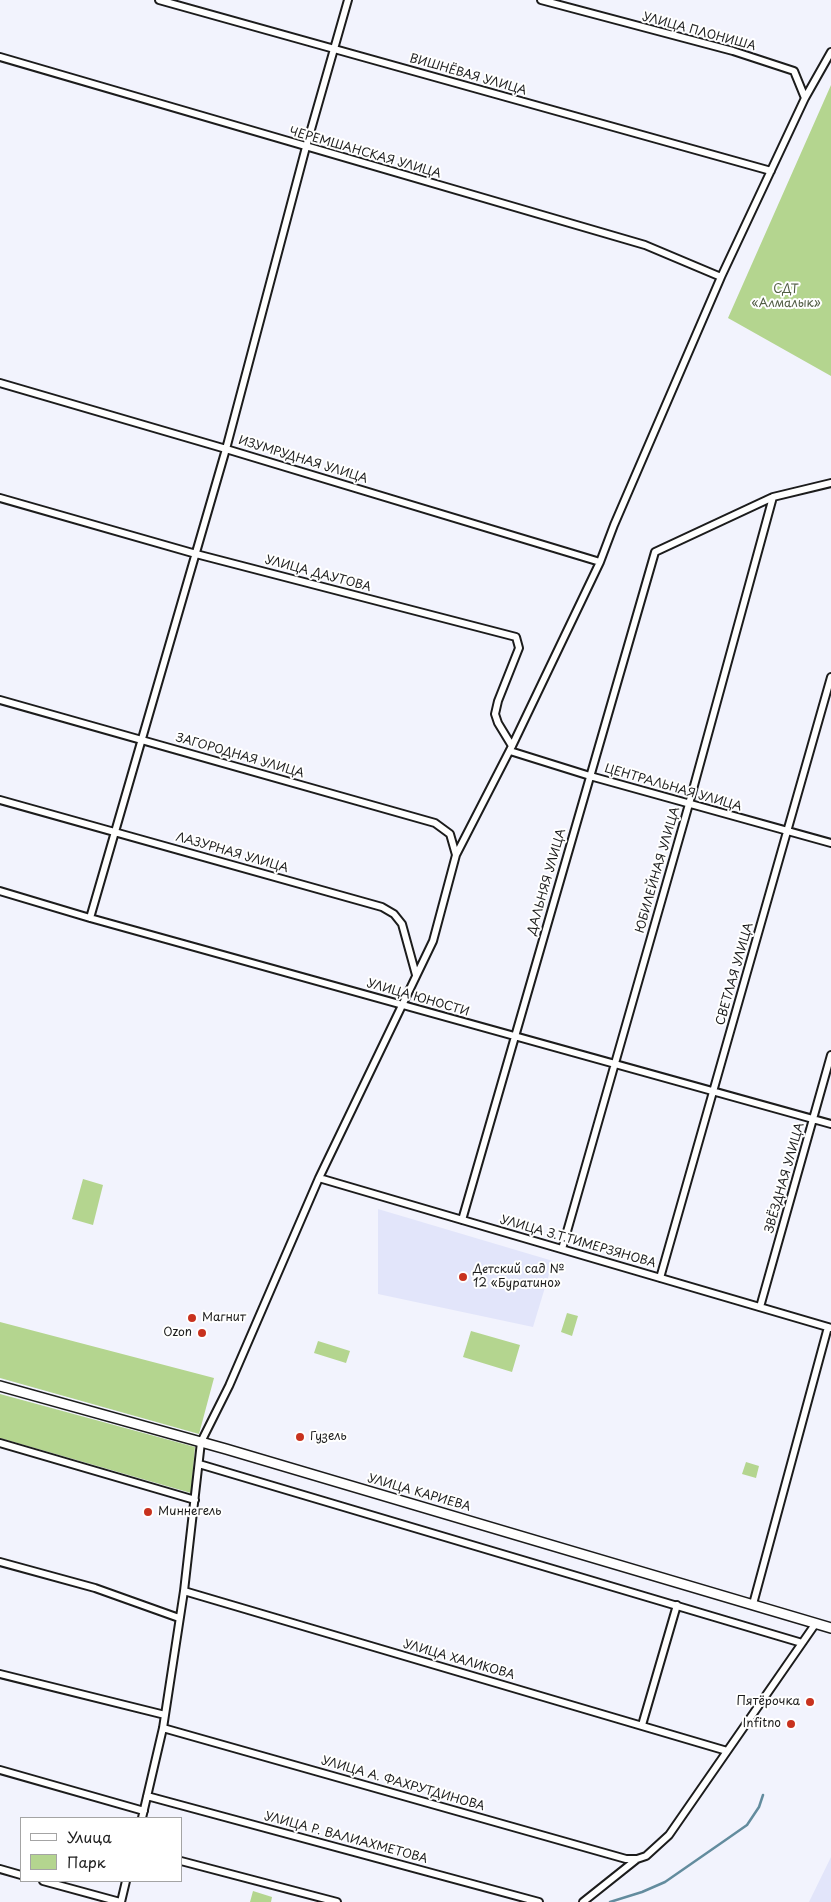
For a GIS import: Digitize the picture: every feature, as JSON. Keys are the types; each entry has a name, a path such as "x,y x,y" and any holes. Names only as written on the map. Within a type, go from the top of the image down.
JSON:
{"main road":[{"name":"УЛИЦА КАРИЕВА","path":"0,1386 201,1442 831,1628"}],"street":[{"name":"ВИШНЁВАЯ УЛИЦА","path":"159,0 771,171"},
{"path":"90,918 226,449 306,148 348,0"},
{"name":"УЛИЦА ПЛОНИША","path":"541,0 733,51 794,71 806,98"},
{"path":"142,1817 163,1728 184,1591 201,1442 229,1386 319,1178 433,941 456,855 511,749 600,562 614,525 721,277 806,98 831,52"},
{"name":"ЧЕРЕМШАНСКАЯ УЛИЦА","path":"0,57 306,148 645,245 721,277"},
{"name":"ИЗУМРУДНАЯ УЛИЦА","path":"0,383 600,562"},
{"path":"773,497 831,483"},
{"name":"ДАЛЬНЯЯ УЛИЦА","path":"462,1220 655,552 773,497"},
{"name":"ЮБИЛЕЙНАЯ УЛИЦА","path":"562,1249 689,804 773,497"},
{"name":"УЛИЦА ДАУТОВА","path":"0,498 196,554 516,638 519,648 498,701 495,714 511,749"},
{"name":"СВЕТЛАЯ УЛИЦА","path":"660,1278 831,678"},
{"name":"ЗАГОРОДНАЯ УЛИЦА","path":"0,700 435,823 450,834 456,855"},
{"name":"ЦЕНТРАЛЬНАЯ УЛИЦА","path":"511,749 590,776 831,843"},
{"name":"ЛАЗУРНАЯ УЛИЦА","path":"0,800 382,907 394,914 402,924 416,975"},
{"name":"УЛИЦА ЮНОСТИ","path":"0,891 90,918 831,1124"},
{"name":"ЗВЁЗДНАЯ УЛИЦА","path":"760,1307 831,1055"},
{"name":"УЛИЦА З.Т.ТИМЕРЗЯНОВА","path":"319,1178 829,1327"},
{"path":"753,1604 829,1327"},
{"path":"0,1443 195,1500"},
{"path":"199,1464 802,1642"},
{"path":"0,1562 95,1588 179,1618"},
{"name":"УЛИЦА ХАЛИКОВА","path":"184,1591 728,1750"},
{"path":"642,1725 677,1605"},
{"path":"583,1902 637,1859 646,1856 669,1835 816,1623"},
{"path":"0,1674 165,1715"},
{"name":"УЛИЦА А. ФАХРУТДИНОВА","path":"163,1728 617,1856 637,1859"},
{"path":"0,1770 144,1811"},
{"name":"УЛИЦА Р. ВАЛИАХМЕТОВА","path":"147,1796 539,1902"},
{"path":"182,1861 337,1902"},
{"path":"0,1869 20,1875"},
{"path":"47,1882 121,1902 126,1882"}],"shaded area":[{"name":"Детский сад № 12 «Буратино»","path":"378,1209 553,1261 533,1327 378,1294"},
{"path":"831,1857 831,1902 809,1902"}],"green space":[{"name":"СДТ «Алмалык»","path":"831,85 831,376 728,318"},
{"path":"83,1179 103,1185 93,1225 72,1219"},
{"path":"567,1313 578,1316 572,1336 561,1332"},
{"path":"0,1322 214,1378 199,1434 0,1378"},
{"path":"471,1331 520,1345 512,1372 463,1357"},
{"path":"318,1341 350,1351 346,1363 314,1353"},
{"path":"0,1394 195,1447 191,1493 0,1438"},
{"path":"746,1462 759,1466 756,1478 742,1474"},
{"path":"253,1891 272,1897 271,1902 250,1902"}],"waterway":[{"path":"610,1902 642,1892 665,1882 727,1839 747,1825 759,1807 763,1795"}],"place":[{"name":"Детский сад № 12 «Буратино»","path":"463,1277"},
{"name":"Магнит","path":"192,1318"},
{"name":"Ozon","path":"202,1333"},
{"name":"Гузель","path":"300,1437"},
{"name":"Миннегель","path":"148,1512"},
{"name":"Пятёрочка","path":"810,1702"},
{"name":"Infitno","path":"791,1724"}]}
